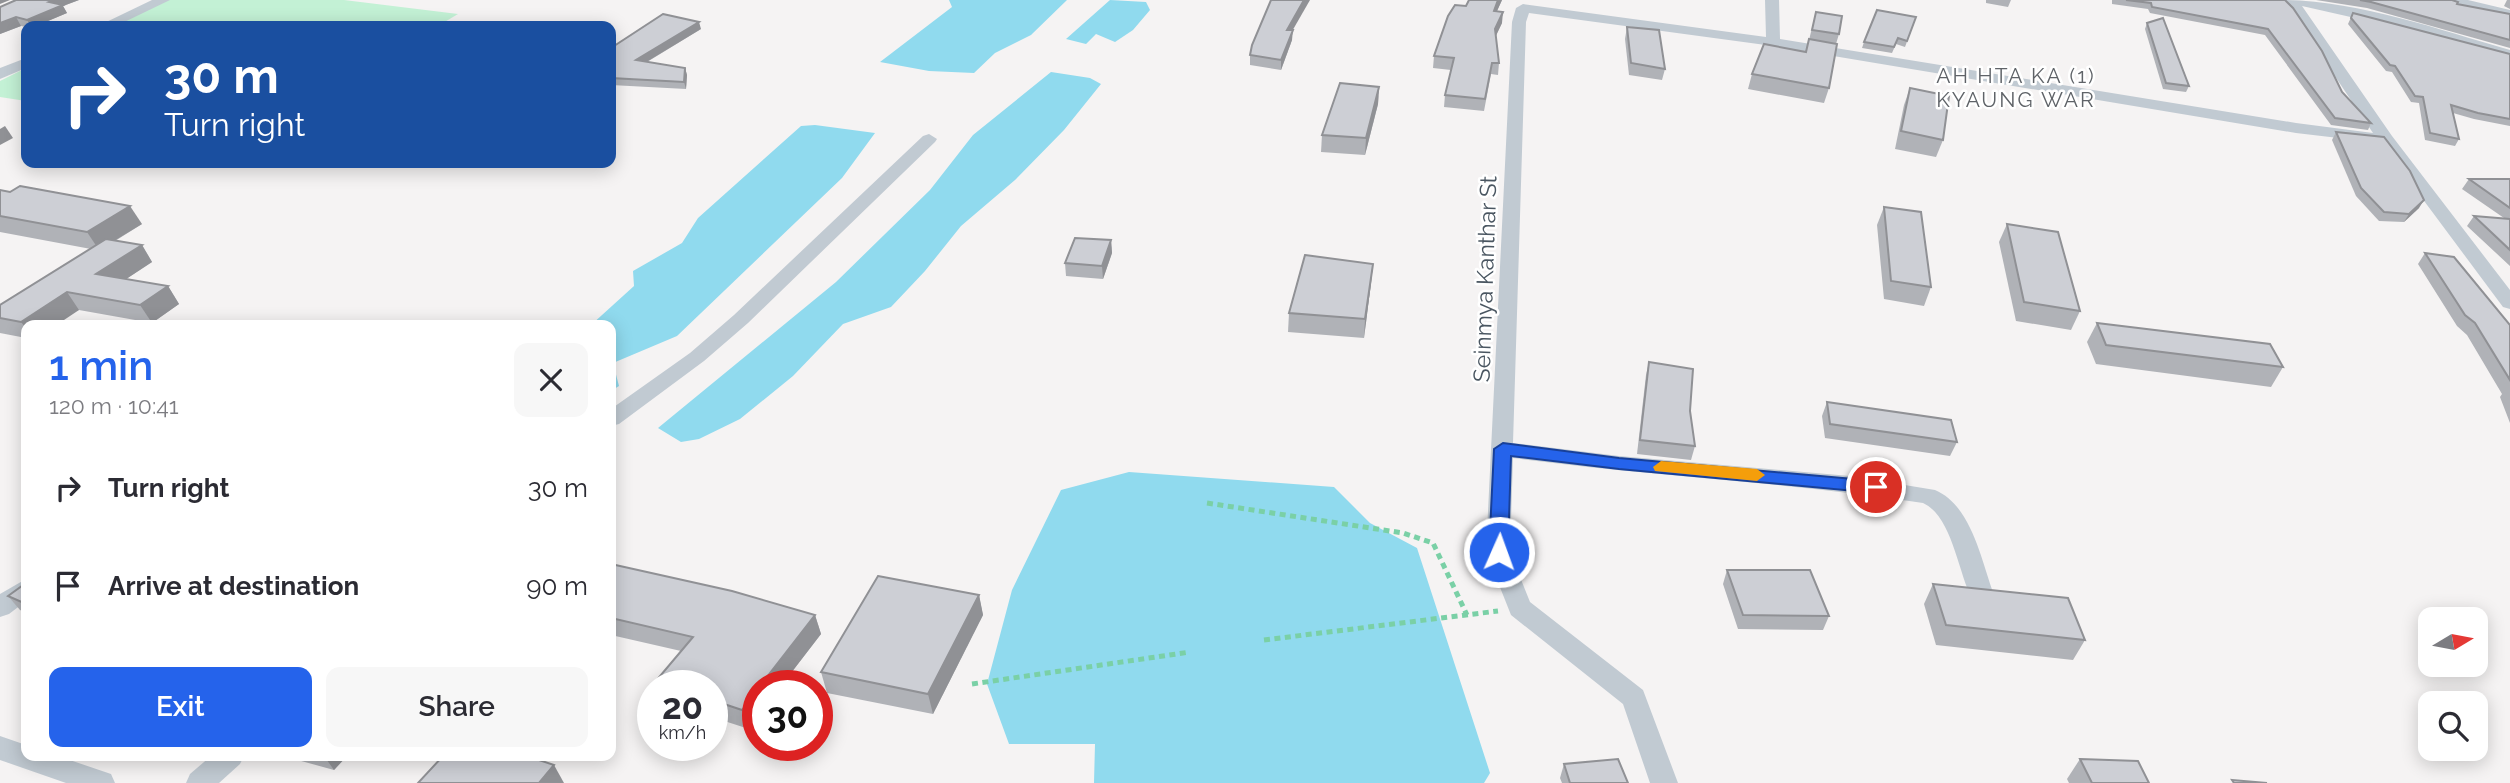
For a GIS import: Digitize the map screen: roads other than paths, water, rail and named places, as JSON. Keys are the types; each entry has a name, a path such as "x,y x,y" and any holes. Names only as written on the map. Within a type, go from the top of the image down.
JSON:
{"street":[{"path":"116,21 163,0"},
{"path":"1772,0 1773,42 2296,128 2386,139"},
{"path":"2286,0 2297,9 2386,139 2510,303"},
{"path":"2292,0 2411,26 2510,55"},
{"path":"2450,0 2510,14"},
{"name":"Seinmya Kanthar St","path":"1664,783 1634,698 1520,608 1499,552 1519,22 1523,8 1773,42"},
{"path":"0,74 21,64"},
{"path":"616,415 697,357 741,319 929,139"},
{"path":"1503,449 1619,464 1850,484 1927,496 1939,501 1955,523 1981,592"},
{"path":"0,607 21,592"},
{"path":"0,748 21,755"},
{"path":"38,761 101,783"},
{"path":"200,783 224,761"}],"water":[{"path":"949,0 1067,0 1031,35 995,53 974,73 929,71 880,62 952,7"},
{"path":"1110,0 1146,2 1150,10 1133,30 1115,42 1096,34 1086,44 1066,39"},
{"path":"1051,72 1090,78 1101,84 1064,130 1015,180 961,226 925,271 891,307 843,324 793,376 740,419 699,439 681,442 658,428 836,282 930,190 973,135"},
{"path":"815,125 875,133 842,178 677,336 616,362 616,320 597,320 634,286 633,271 682,243 698,218 801,126"},
{"path":"1129,472 1334,487 1370,523 1417,548 1490,773 1484,783 1094,783 1095,744 1009,744 987,684 1012,590 1061,490"}],"district":[{"name":"AH HTA KA (1) KYAUNG WAR","path":"2016,88"}]}
